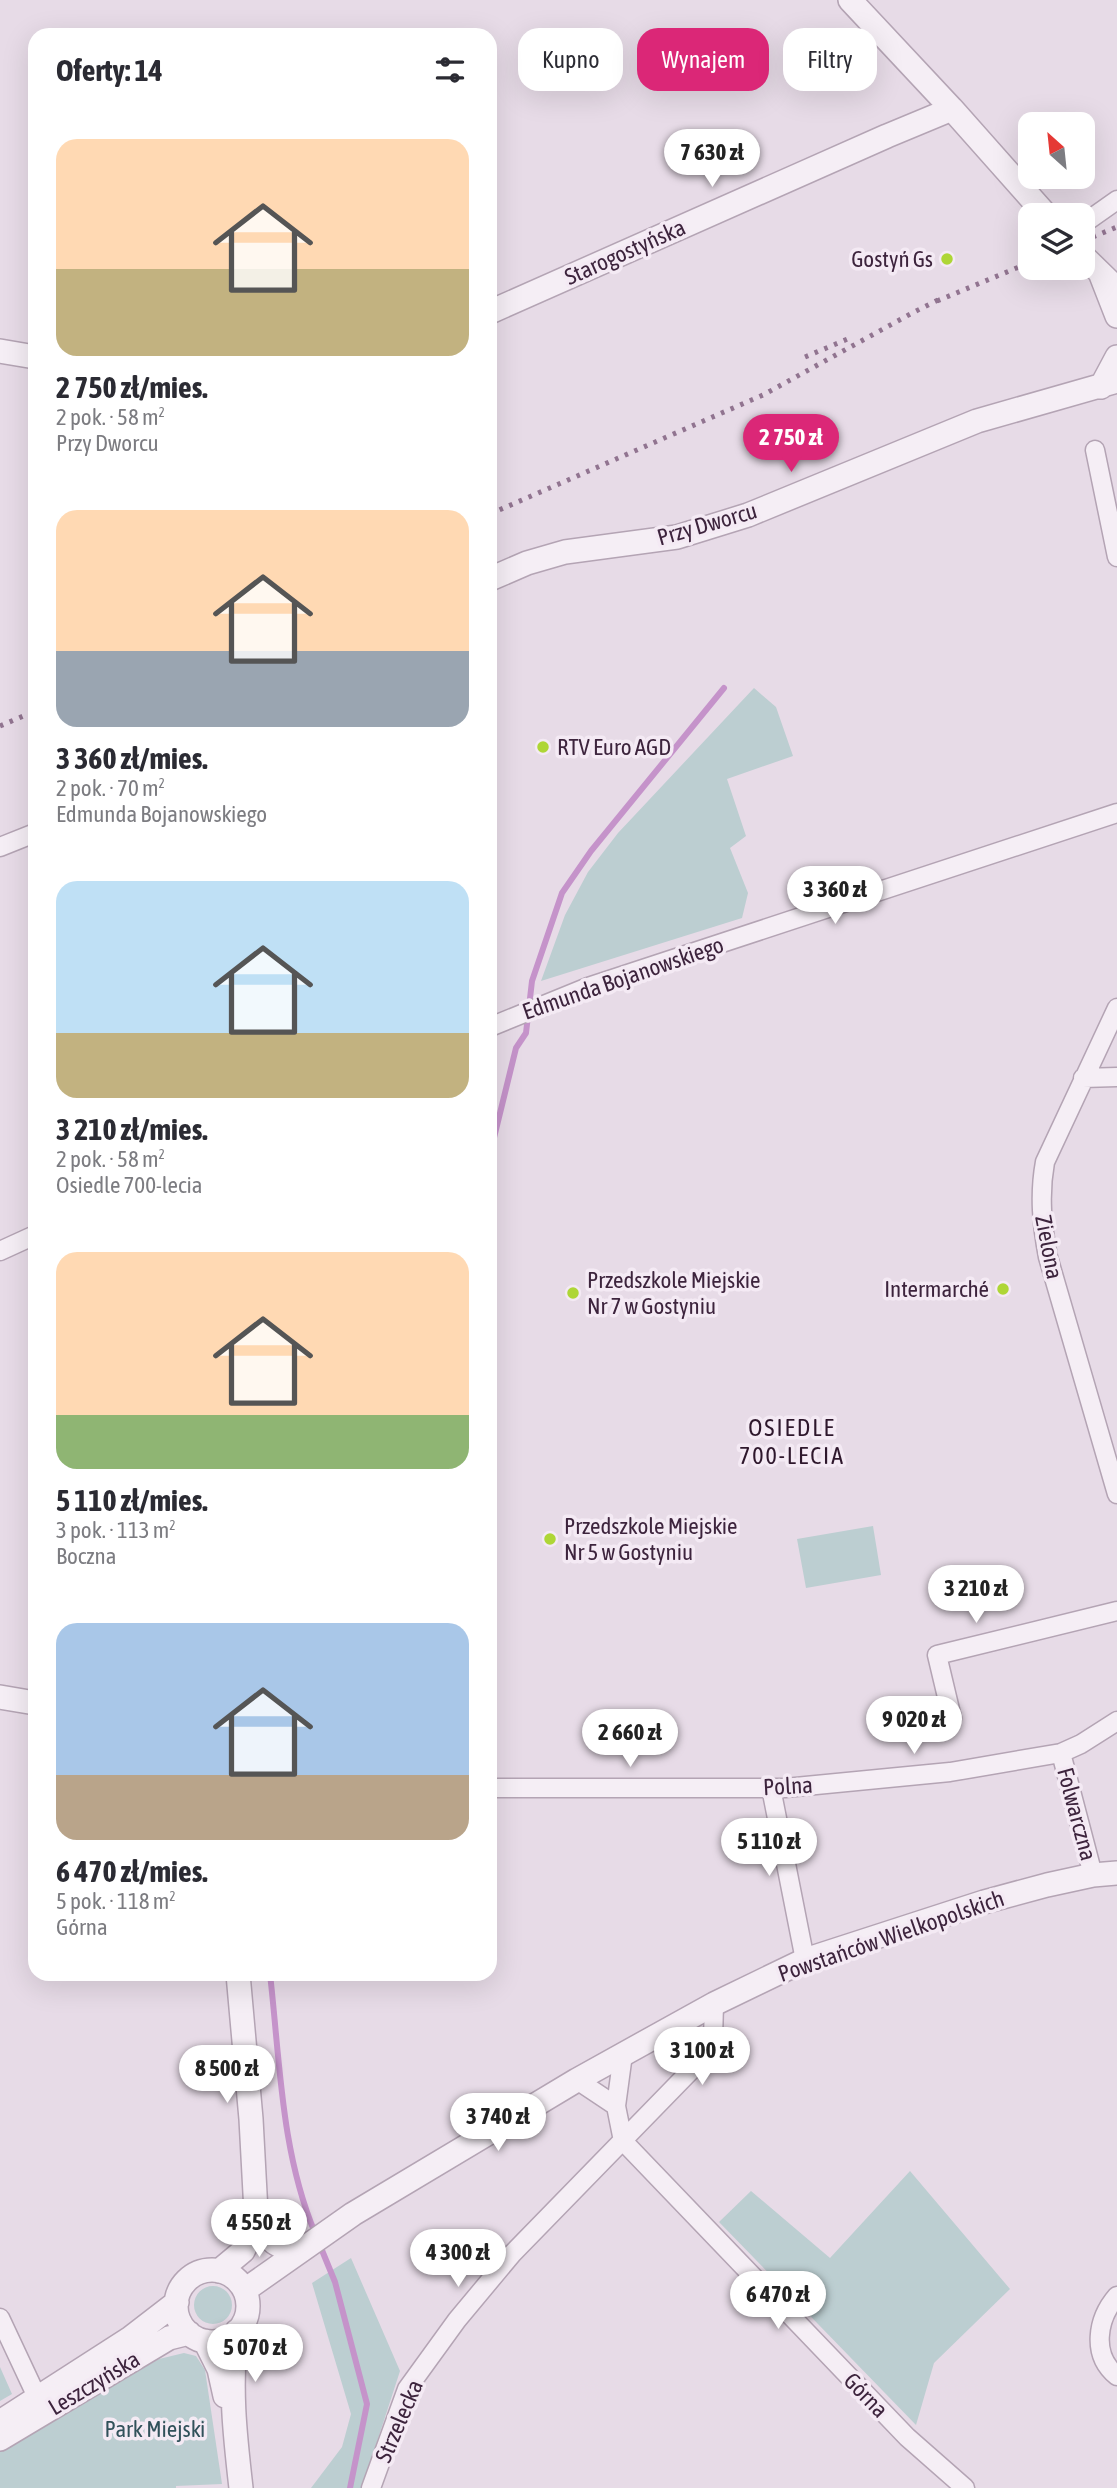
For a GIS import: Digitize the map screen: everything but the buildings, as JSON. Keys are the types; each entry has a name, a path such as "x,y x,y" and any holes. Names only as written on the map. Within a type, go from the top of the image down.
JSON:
{"street":[{"path":"850,0 1035,203"},
{"name":"Starogostyńska","path":"497,309 876,140 952,109"},
{"path":"1095,216 1117,200"},
{"path":"1095,269 1117,289"},
{"path":"1099,273 1117,316"},
{"path":"0,351 28,356"},
{"path":"1109,384 1117,357"},
{"name":"Przy Dworcu","path":"497,576 527,563 565,552 677,537 701,530 748,515 978,421 1109,384"},
{"path":"1095,450 1117,557"},
{"name":"Edmunda Bojanowskiego","path":"497,1024 613,978 1117,813"},
{"path":"0,848 28,836"},
{"name":"Zielona","path":"1117,1007 1045,1162 1041,1186 1043,1228 1048,1257 1117,1494"},
{"path":"1083,1078 1117,1077"},
{"path":"0,1251 28,1238"},
{"path":"952,1718 937,1655 1117,1611"},
{"path":"0,1697 28,1702"},
{"name":"Polna","path":"497,1788 771,1788 950,1772 1060,1753 1081,1744 1117,1721"},
{"name":"Folwarczna","path":"1060,1753 1094,1875"},
{"path":"771,1788 805,1960"},
{"name":"Powstańców Wielkopolskich","path":"245,2290 353,2214 577,2080 714,2004 805,1960 984,1902 1094,1875 1117,1873"},
{"path":"219,2271 243,2251 251,2235 256,2212 239,1981"},
{"name":"Strzelecka","path":"371,2488 407,2389 457,2320 512,2254 702,2059 713,2039 714,2004"},
{"path":"623,2054 616,2106 623,2141"},
{"path":"577,2080 616,2106"},
{"name":"Górna","path":"623,2141 907,2437 965,2488"},
{"path":"256,2212 270,2240 279,2247 300,2249"},
{"path":"197,2337 222,2340 237,2331 247,2316 245,2290 230,2274 208,2270 186,2281 180,2291 177,2314 182,2325 197,2337 219,2369 235,2435"},
{"path":"1117,2296 1102,2319 1099,2334 1100,2352 1110,2370 1117,2376"},
{"name":"Leszczyńska","path":"0,2422 129,2339 177,2302"},
{"path":"0,2318 37,2397"},
{"path":"237,2331 233,2369 235,2435 241,2488"},
{"name":"Leszczyńska","path":"0,2438 169,2338 197,2337"}],"green space":[{"path":"754,688 776,707 793,756 727,779 746,836 730,848 748,893 742,918 541,981 565,915 588,872 618,833"},
{"path":"873,1526 881,1575 806,1588 797,1539"},
{"path":"910,2171 1010,2289 934,2363 916,2425 719,2222 751,2191 830,2258"},
{"path":"351,2258 400,2371 362,2488 311,2488 342,2447 351,2414 312,2283"},
{"path":"213,2286 226,2292 232,2305 226,2318 213,2324 200,2318 194,2305 200,2292"},
{"name":"Park Miejski","path":"184,2353 196,2356 205,2370 222,2484 176,2488 0,2488 0,2447 159,2359"},
{"path":"0,2367 12,2394 0,2401"}],"waterway":[{"path":"497,1125 516,1048 526,1033 532,981 562,893 591,851 724,688"},
{"path":"271,1981 288,2138 295,2171 315,2233"},
{"path":"319,2243 335,2282 367,2404 350,2488"}],"railway":[{"path":"1095,236 1117,227"},
{"path":"937,301 1018,267"},
{"path":"497,511 763,395 944,297"},
{"path":"805,357 850,338"},
{"path":"0,726 28,714"}],"place":[{"name":"Gostyń Gs","path":"947,259"},
{"name":"RTV Euro AGD","path":"543,747"},
{"name":"Intermarché","path":"1003,1289"},
{"name":"Przedszkole Miejskie Nr 7 w Gostyniu","path":"573,1293"},
{"name":"Przedszkole Miejskie Nr 5 w Gostyniu","path":"550,1539"}],"district":[{"name":"OSIEDLE 700-LECIA","path":"792,1441"}]}
